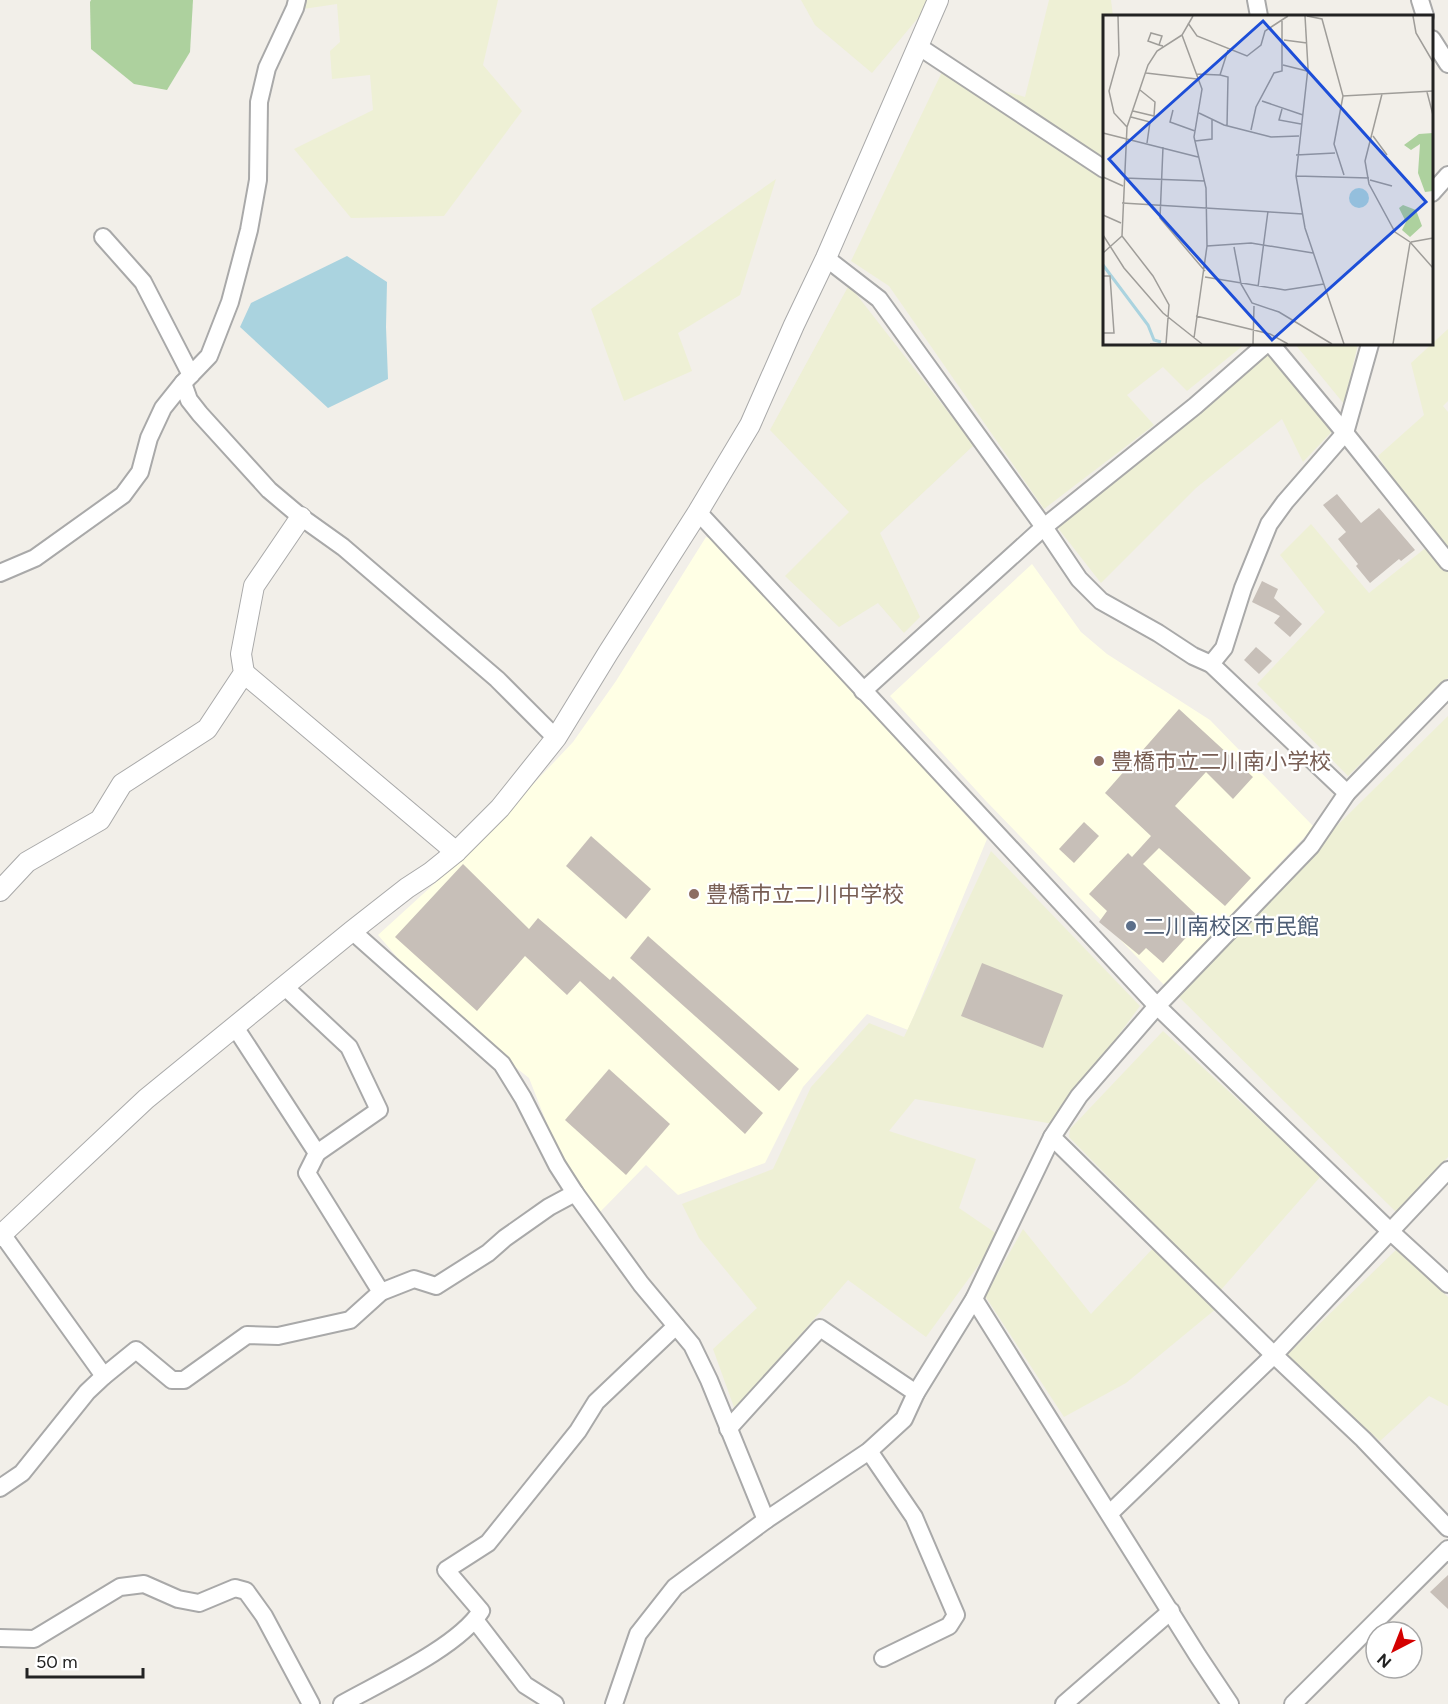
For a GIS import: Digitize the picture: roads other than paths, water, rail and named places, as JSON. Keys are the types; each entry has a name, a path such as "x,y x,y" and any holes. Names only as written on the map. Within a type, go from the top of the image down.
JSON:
{"street":[{"path":"0,573 35,558 123,495 140,472 149,438 163,408 209,357 230,302 249,230 258,180 259,102 264,79 297,0"},
{"path":"104,1376 1,1235 146,1099 351,931 456,852 500,808 556,738 750,425 826,258 938,0"},
{"path":"1256,0 1259,15"},
{"path":"1420,0 1425,15"},
{"path":"1433,42 1448,64"},
{"path":"918,46 1103,167"},
{"path":"1433,191 1448,175"},
{"path":"104,237 143,282 187,379 189,400 200,414 269,490 301,517 343,547 498,679 556,738"},
{"path":"826,258 879,299 1079,579 1101,601 1193,656 1211,664 1347,793"},
{"path":"862,691 1044,527 1195,406 1265,345"},
{"path":"1272,345 1448,562"},
{"path":"1211,664 1224,648 1243,588 1269,524 1285,502 1345,433 1370,345"},
{"path":"698,512 1157,1006 1448,1284"},
{"path":"301,517 254,586 241,654 244,674 456,852"},
{"path":"0,891 27,862 100,820 122,784 207,729 244,674"},
{"path":"614,1704 638,1634 675,1587 766,1520 870,1451 904,1419 916,1392 974,1299 1052,1137 1080,1096 1157,1006 1311,846 1347,793 1448,689"},
{"path":"351,931 502,1064 524,1098 557,1166 575,1193 641,1284 692,1345 709,1380 766,1520"},
{"path":"285,987 349,1047 379,1110 317,1153 308,1173 381,1292"},
{"path":"235,1027 317,1153"},
{"path":"1052,1137 1363,1439 1448,1528"},
{"path":"1110,1513 1274,1355 1448,1170"},
{"path":"0,1488 22,1473 87,1392 136,1350 172,1380 184,1380 247,1335 278,1336 350,1320 381,1292 414,1280 436,1287 549,1207 575,1193"},
{"path":"974,1299 1230,1704"},
{"path":"342,1704 438,1650 475,1620 481,1611 446,1570 488,1543 578,1431 596,1402 676,1326"},
{"path":"728,1429 820,1328 916,1392"},
{"path":"870,1451 914,1517 956,1615 949,1626 883,1658"},
{"path":"1293,1704 1448,1549"},
{"path":"0,1638 34,1639 120,1587 144,1584 178,1599 199,1603 236,1588 246,1591 264,1616 311,1704"},
{"path":"1064,1704 1171,1611"},
{"path":"475,1620 525,1685 555,1704"}],"water":[{"path":"347,256 387,282 388,379 328,408 240,327 251,303"}],"place":[{"name":"豊橋市立二川南小学校","path":"1099,761"},
{"name":"豊橋市立二川中学校","path":"694,894"},
{"name":"二川南校区市民館","path":"1131,926"}]}
